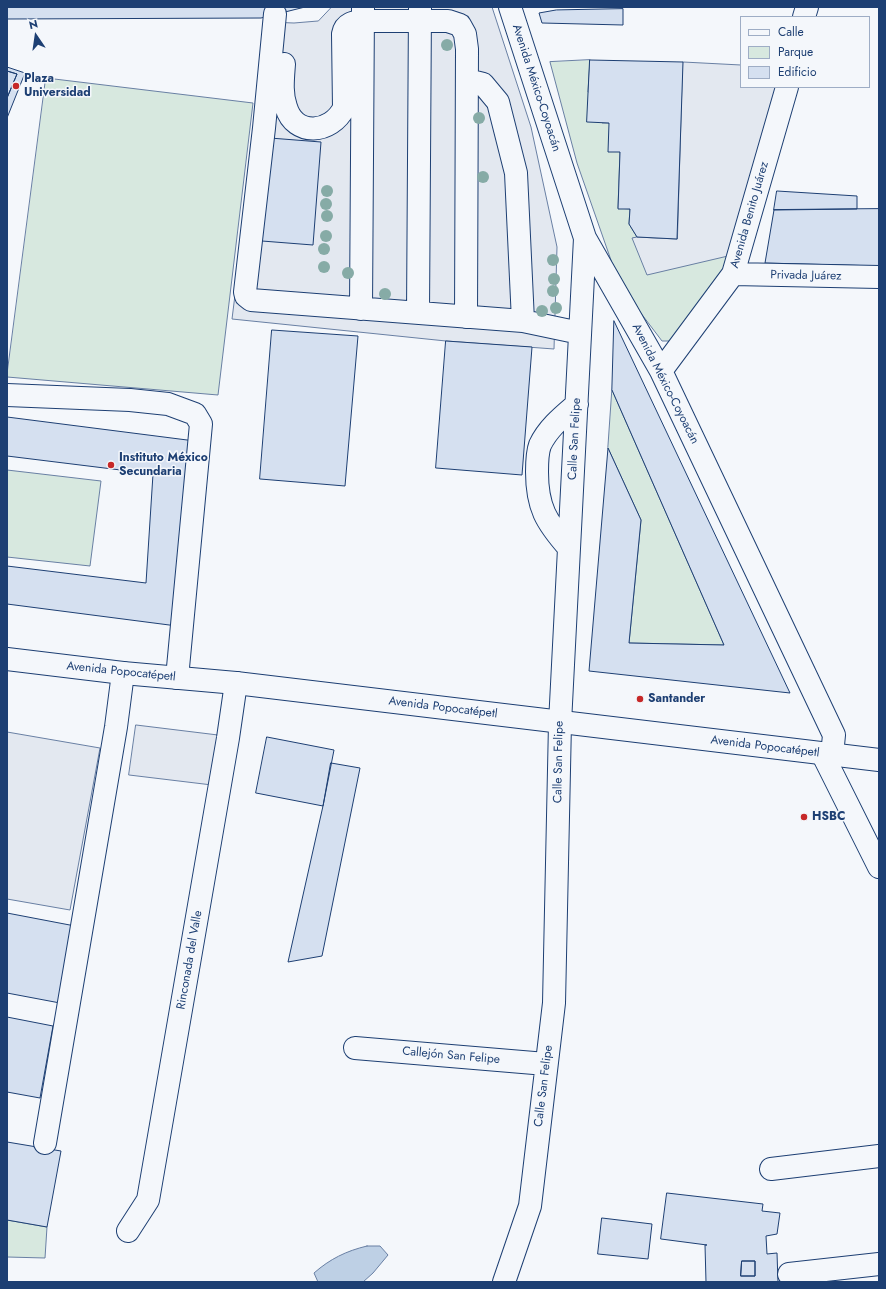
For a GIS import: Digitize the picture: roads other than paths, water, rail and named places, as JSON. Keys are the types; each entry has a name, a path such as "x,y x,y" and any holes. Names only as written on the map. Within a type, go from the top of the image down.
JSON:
{"street":[{"name":"Avenida México-Coyoacán","path":"510,7 585,238 662,371 834,735 827,754"},
{"path":"466,317 467,49 465,34 460,25 420,14 363,14 350,23 344,29 344,108 341,115 329,126 313,128 304,127 296,122 290,116 286,107 282,92 281,13 264,128 245,292 246,296 250,300 361,309 418,313 466,317 523,321 580,332"},
{"path":"361,309 363,14"},
{"path":"418,313 420,14"},
{"path":"467,80 483,84 498,102 516,173 523,321"},
{"name":"Avenida Benito Juárez","path":"662,371 733,274 787,88"},
{"name":"Calle San Felipe","path":"504,1282 530,1206 554,1003 560,723 585,238"},
{"name":"Privada Juárez","path":"733,274 879,277"},
{"path":"7,395 130,400 168,404 195,414 201,424 177,678"},
{"path":"569,548 553,530 538,498 537,464 540,446 547,433 559,419 577,404"},
{"name":"Avenida Popocatépetl","path":"7,659 123,673 236,683 879,760"},
{"path":"45,1143 114,735 123,673"},
{"name":"Rinconada del Valle","path":"128,1231 148,1200 228,738 236,683"},
{"path":"827,754 877,857"},
{"name":"Callejón San Felipe","path":"355,1048 546,1064"},
{"path":"771,1169 879,1156"},
{"path":"788,1274 879,1264"}],"water":[{"path":"367,1246 380,1246 388,1255 373,1273 363,1282 318,1282 314,1273 320,1268 339,1256 352,1250"}],"place":[{"name":"Plaza Universidad","path":"16,86"},
{"name":"Instituto México Secundaria","path":"111,465"},
{"name":"Santander","path":"640,699"},
{"name":"HSBC","path":"804,817"}]}
